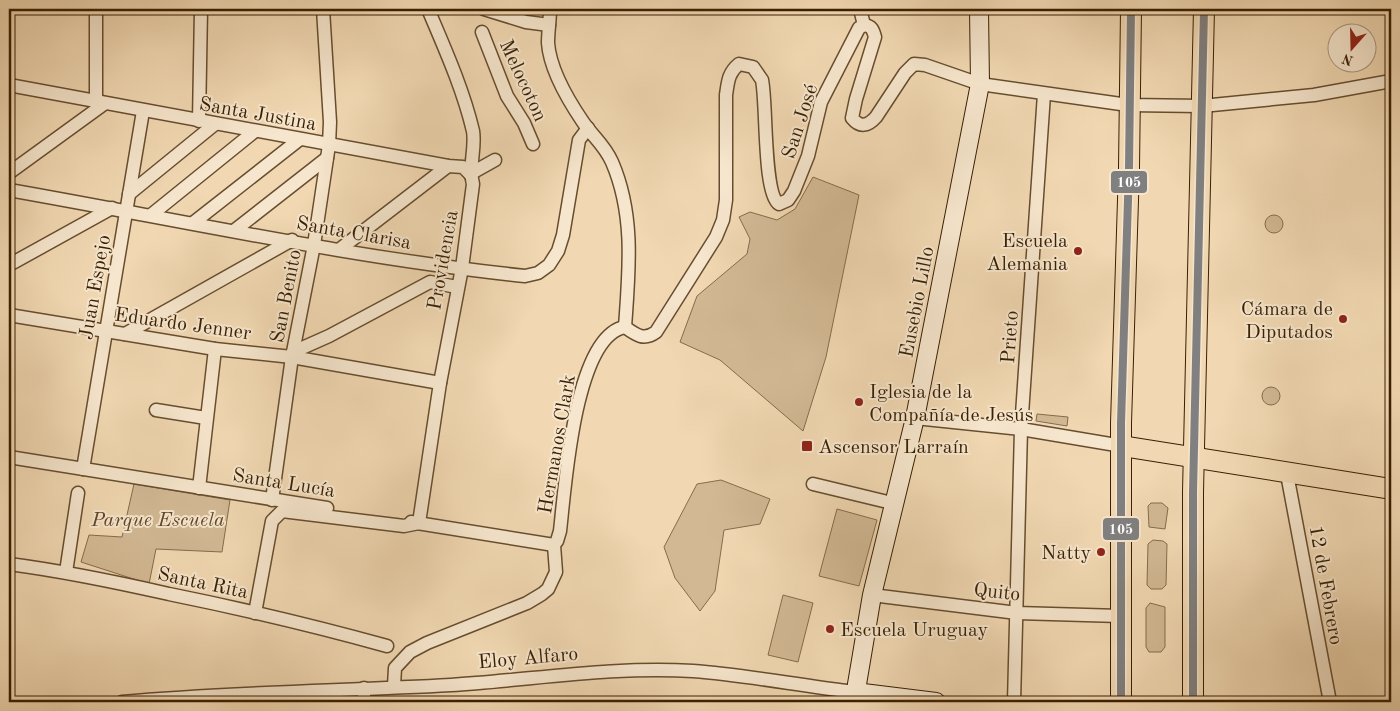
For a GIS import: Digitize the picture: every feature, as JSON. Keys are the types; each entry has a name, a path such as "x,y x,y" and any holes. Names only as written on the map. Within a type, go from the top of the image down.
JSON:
{"main road":[{"path":"1121,702 1122,446 1131,9"},
{"path":"1193,702 1194,459 1204,9"},
{"path":"1122,446 1391,489"}],"street":[{"path":"9,173 97,106 96,9"},
{"path":"199,121 201,9"},
{"name":"San Benito","path":"272,500 292,354 314,245 329,144 330,122 323,9"},
{"name":"Providencia","path":"419,523 440,384 462,268 473,184 470,174 474,155 473,133 455,73 428,9"},
{"path":"484,9 526,22 549,24"},
{"path":"550,9 550,54 564,90 588,128 603,144 622,188 628,219 630,259 625,327"},
{"path":"860,9 864,25 869,26 873,30 875,37 852,118 856,124 862,125 871,122 876,117 905,73 914,64 924,65 980,84 1128,106 1202,106 1314,95 1391,81"},
{"name":"Eusebio Lillo","path":"854,697 872,595 896,504 915,418 980,84 979,9"},
{"name":"San José","path":"625,327 636,335 644,337 656,332 716,237 726,200 726,95 728,78 732,69 739,64 746,65 758,72 762,80 769,178 776,202 782,204 788,200 794,191 808,156 821,102 859,28 864,25"},
{"name":"Melocoton","path":"482,32 507,96 524,123 533,144"},
{"name":"Santa Justina","path":"9,86 97,106 143,111 448,166 463,166 470,174"},
{"name":"Prieto","path":"1014,702 1021,429 1044,94"},
{"name":"Juan Espejo","path":"83,469 143,111"},
{"path":"129,194 215,124"},
{"name":"Santa Clarisa","path":"9,190 314,245 525,276 538,274 549,265 558,251 563,235 580,140 588,128"},
{"path":"151,215 255,131"},
{"path":"192,223 300,139"},
{"path":"235,230 327,158"},
{"path":"470,174 495,160"},
{"path":"340,249 448,166"},
{"path":"9,265 112,208"},
{"path":"125,334 292,240"},
{"path":"292,354 430,282 457,287"},
{"name":"Eduardo Jenner","path":"9,315 215,350 292,354 440,384"},
{"name":"Hermanos Clark","path":"394,686 395,668 415,649 527,603 548,589 556,572 554,545 558,541 560,531 570,447 585,376 604,341 618,328 625,327"},
{"path":"198,488 215,350"},
{"path":"156,410 206,418"},
{"path":"915,418 1021,429 1122,446"},
{"name":"Santa Lucía","path":"9,458 554,545"},
{"name":"12 de Febrero","path":"1288,474 1330,702"},
{"path":"813,484 896,504"},
{"path":"66,572 78,493"},
{"path":"255,612 272,521 282,511 404,526 419,523"},
{"name":"Santa Rita","path":"9,564 66,572 255,612 387,646"},
{"name":"Quito","path":"872,595 1017,613 1120,616"},
{"name":"Eloy Alfaro","path":"122,702 394,686 453,685 598,672 694,671 854,697 936,702"},
{"path":"364,688 364,702"},
{"path":"170,698 187,702"}],"green space":[{"path":"813,177 859,195 826,357 803,431 720,360 680,342 697,296 747,254 750,239 739,217 750,212 777,220 795,209"},
{"path":"1274,215 1280,218 1283,224 1280,230 1274,233 1268,230 1265,224 1268,218"},
{"path":"1271,387 1277,390 1280,396 1277,402 1271,405 1265,402 1262,396 1265,390"},
{"path":"1037,414 1068,417 1067,426 1036,421"},
{"path":"721,480 770,499 760,524 724,530 715,591 700,611 675,578 664,547 697,484"},
{"name":"Parque Escuela","path":"134,484 230,500 222,552 156,549 149,584 81,562 89,535 122,537"},
{"path":"1151,503 1162,503 1168,508 1165,529 1149,527 1148,506"},
{"path":"837,509 877,520 859,586 819,576"},
{"path":"1153,540 1163,541 1167,544 1166,585 1162,589 1151,589 1147,585 1148,544"},
{"path":"783,595 813,603 798,662 768,655"},
{"path":"1150,603 1165,607 1165,647 1161,652 1149,652 1146,647 1146,608"}],"transit line":[{"name":"105","path":"1121,702 1121,423 1129,168 1131,9"},
{"name":"105","path":"1193,702 1193,492 1204,9"}],"place":[{"name":"Escuela Alemania","path":"1078,251"},
{"name":"Cámara de Diputados","path":"1343,319"},
{"name":"Iglesia de la Compañía de Jesús","path":"859,402"},
{"name":"Ascensor Larraín","path":"807,446"},
{"name":"Natty","path":"1101,552"},
{"name":"Escuela Uruguay","path":"830,629"}]}
